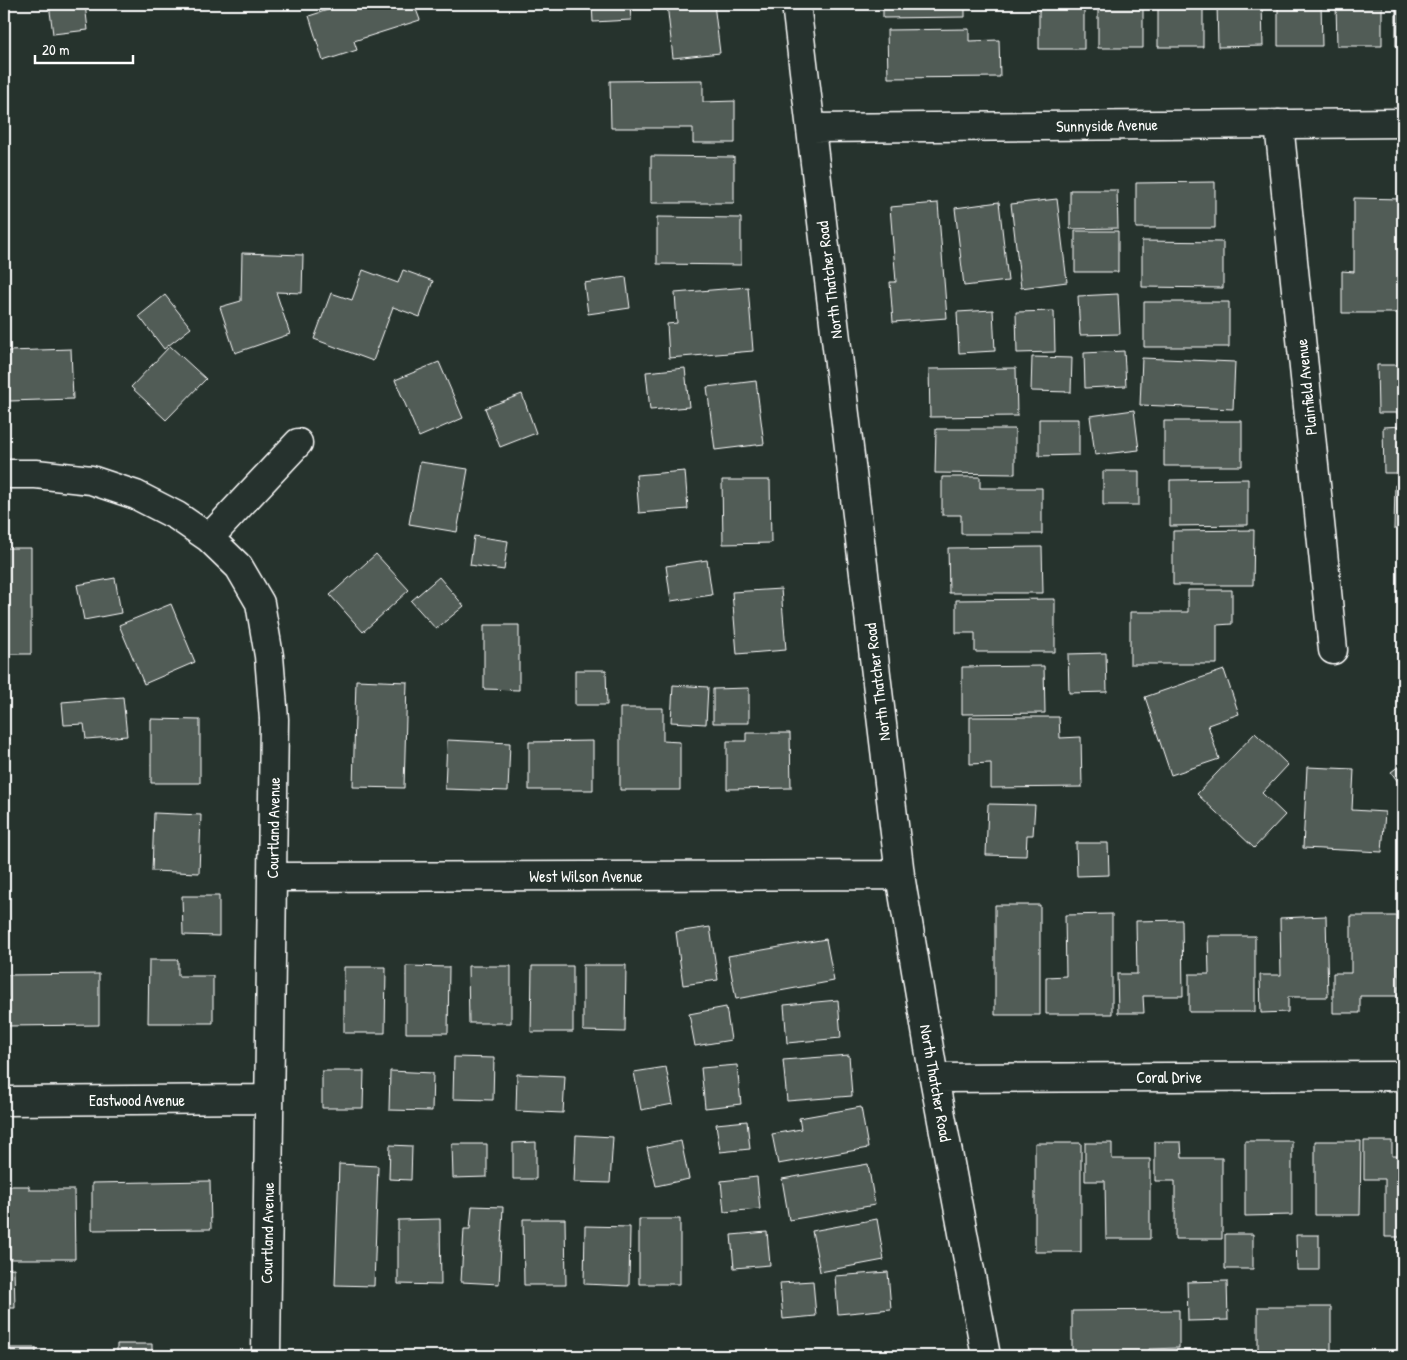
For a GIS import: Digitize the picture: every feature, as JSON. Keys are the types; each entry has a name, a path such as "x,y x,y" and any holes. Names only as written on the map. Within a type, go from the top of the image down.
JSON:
{"street":[{"name":"North Thatcher Road","path":"796,4 900,875 934,1078 986,1356"},
{"name":"Sunnyside Avenue","path":"811,128 1403,123"},
{"name":"Plainfield Avenue","path":"1278,124 1333,650"},
{"path":"209,538 298,443"},
{"name":"Courtland Avenue","path":"4,474 36,474 90,480 136,495 177,516 209,538 239,567 260,603 269,656 274,719 266,1356"},
{"name":"West Wilson Avenue","path":"273,877 900,875"},
{"name":"Coral Drive","path":"934,1078 1403,1076"},
{"name":"Eastwood Avenue","path":"4,1101 269,1099"}],"building":[{"path":"49,4 85,4 88,30 53,34"},
{"path":"342,4 414,4 420,20 354,41 357,50 323,61 309,16"},
{"path":"592,4 630,4 631,20 593,22"},
{"path":"667,4 714,4 720,53 673,58"},
{"path":"883,4 965,4 965,17 883,18"},
{"path":"1039,4 1084,4 1084,49 1039,49"},
{"path":"1098,4 1143,4 1143,48 1098,48"},
{"path":"1158,4 1203,4 1203,47 1158,47"},
{"path":"1217,4 1262,4 1263,46 1218,47"},
{"path":"1278,4 1321,4 1322,46 1278,46"},
{"path":"1336,4 1382,4 1382,46 1337,46"},
{"path":"1396,4 1403,4 1403,45 1396,46"},
{"path":"969,29 969,41 999,40 1000,77 888,78 887,30"},
{"path":"703,80 703,102 735,101 735,143 693,143 693,128 611,128 610,81"},
{"path":"651,156 734,157 734,203 651,203"},
{"path":"1215,182 1215,228 1136,228 1136,183"},
{"path":"1070,190 1117,190 1118,228 1070,229"},
{"path":"1354,198 1402,199 1402,313 1342,313 1342,271 1354,272"},
{"path":"1057,199 1067,282 1021,288 1011,204"},
{"path":"999,202 1008,281 964,286 955,208"},
{"path":"938,203 947,318 893,322 890,282 896,282 890,207"},
{"path":"657,217 741,218 741,265 657,264"},
{"path":"1075,231 1118,231 1118,272 1075,272"},
{"path":"1142,241 1223,242 1223,288 1142,287"},
{"path":"242,253 303,255 302,293 276,292 290,334 235,353 220,307 241,301"},
{"path":"363,270 398,283 403,270 433,281 420,317 393,307 373,361 314,339 331,293 352,300"},
{"path":"626,277 630,308 588,314 584,283"},
{"path":"748,287 753,351 669,358 667,324 677,323 675,293"},
{"path":"1118,294 1120,334 1080,335 1078,296"},
{"path":"165,295 191,328 164,349 139,316"},
{"path":"1144,302 1229,302 1229,347 1144,347"},
{"path":"993,310 995,351 959,353 957,312"},
{"path":"1054,311 1055,352 1017,353 1016,312"},
{"path":"170,346 206,379 166,420 131,387"},
{"path":"71,349 73,399 9,401 8,351"},
{"path":"1124,351 1126,386 1085,388 1084,353"},
{"path":"1032,357 1072,358 1071,392 1031,391"},
{"path":"1142,358 1235,362 1233,409 1140,405"},
{"path":"439,362 463,418 419,437 395,380"},
{"path":"1377,365 1403,365 1403,413 1378,413"},
{"path":"685,368 689,407 650,410 646,372"},
{"path":"1016,368 1017,416 930,417 929,369"},
{"path":"756,381 764,444 715,450 707,387"},
{"path":"522,394 536,433 500,447 485,408"},
{"path":"1134,410 1139,450 1095,455 1090,416"},
{"path":"1039,419 1079,419 1079,455 1039,456"},
{"path":"1164,421 1242,421 1242,466 1164,466"},
{"path":"1403,426 1403,473 1384,473 1383,427"},
{"path":"936,429 1015,429 1015,474 935,473"},
{"path":"420,462 468,469 457,532 409,524"},
{"path":"685,471 688,509 639,513 636,475"},
{"path":"1103,471 1139,471 1139,505 1103,505"},
{"path":"942,477 980,477 980,488 1042,488 1042,534 961,534 961,515 942,515"},
{"path":"1248,479 1248,525 1170,526 1170,480"},
{"path":"722,480 770,480 771,543 723,544"},
{"path":"1395,485 1403,485 1403,529 1394,529"},
{"path":"1254,530 1253,585 1173,585 1173,531"},
{"path":"474,536 508,541 504,570 470,565"},
{"path":"1400,545 1403,545 1403,592 1400,592"},
{"path":"1042,547 1043,593 949,593 948,548"},
{"path":"4,548 31,548 31,654 4,654"},
{"path":"376,554 409,590 363,632 330,595"},
{"path":"707,560 712,595 671,601 666,566"},
{"path":"439,577 464,606 436,629 411,601"},
{"path":"115,578 121,613 84,620 77,585"},
{"path":"781,589 786,650 737,654 732,592"},
{"path":"1188,590 1232,590 1232,624 1217,625 1217,664 1130,664 1130,612 1188,612"},
{"path":"1055,599 1055,652 975,652 975,633 956,633 956,600"},
{"path":"171,604 195,662 144,684 119,625"},
{"path":"484,625 519,625 519,690 484,689"},
{"path":"1106,653 1107,692 1069,693 1068,654"},
{"path":"1044,666 1045,713 962,714 962,667"},
{"path":"575,670 606,670 607,705 575,705"},
{"path":"1224,670 1239,714 1208,725 1219,759 1171,775 1145,697"},
{"path":"356,680 407,682 404,788 353,787"},
{"path":"673,685 708,687 706,724 671,722"},
{"path":"749,688 749,723 713,723 713,689"},
{"path":"123,697 127,736 86,739 84,724 64,725 62,702"},
{"path":"620,708 663,708 663,741 680,742 680,790 620,790"},
{"path":"970,717 1059,717 1060,738 1081,737 1082,787 991,788 991,763 970,764"},
{"path":"151,719 200,720 200,783 151,783"},
{"path":"4,731 10,740 4,744"},
{"path":"746,733 790,733 791,788 727,789 727,741 746,741"},
{"path":"1255,733 1288,765 1262,793 1285,815 1254,848 1197,794"},
{"path":"447,740 510,743 508,791 445,789"},
{"path":"593,741 593,790 529,790 529,742"},
{"path":"1403,763 1403,789 1391,772"},
{"path":"1307,767 1354,769 1352,810 1385,812 1382,852 1303,848"},
{"path":"988,804 1035,805 1033,835 1027,835 1026,856 986,855"},
{"path":"154,813 201,815 199,873 152,871"},
{"path":"1076,843 1108,843 1109,875 1077,876"},
{"path":"182,896 219,896 219,936 183,935"},
{"path":"995,905 1040,905 1040,1015 995,1015"},
{"path":"1112,914 1112,1014 1046,1014 1046,977 1066,976 1065,915"},
{"path":"1326,916 1328,997 1288,997 1288,1012 1261,1013 1260,975 1281,975 1280,918"},
{"path":"1351,916 1399,916 1399,996 1360,996 1360,1013 1333,1013 1333,973 1351,973"},
{"path":"1182,920 1183,996 1143,996 1144,1013 1118,1013 1117,974 1137,974 1136,921"},
{"path":"710,927 718,980 683,985 676,932"},
{"path":"1208,936 1255,936 1255,1012 1189,1012 1189,974 1209,974"},
{"path":"826,939 834,981 736,999 728,956"},
{"path":"149,960 178,960 178,976 213,976 213,1023 148,1023"},
{"path":"583,965 626,965 625,1032 583,1031"},
{"path":"406,966 449,967 448,1033 406,1033"},
{"path":"468,966 511,966 511,1023 469,1023"},
{"path":"532,966 573,966 573,1032 531,1032"},
{"path":"344,967 386,967 385,1033 344,1033"},
{"path":"99,974 99,1025 7,1026 7,975"},
{"path":"838,1000 841,1038 787,1043 784,1005"},
{"path":"726,1007 731,1040 695,1046 689,1014"},
{"path":"849,1055 852,1096 787,1101 783,1060"},
{"path":"454,1057 494,1058 493,1100 453,1099"},
{"path":"737,1065 741,1104 705,1108 701,1068"},
{"path":"666,1067 673,1104 641,1110 634,1072"},
{"path":"322,1071 364,1071 363,1108 322,1108"},
{"path":"390,1071 433,1073 432,1111 389,1110"},
{"path":"517,1074 565,1076 563,1113 516,1111"},
{"path":"861,1107 868,1148 778,1164 772,1134 801,1129 799,1118"},
{"path":"747,1121 750,1149 720,1152 716,1124"},
{"path":"576,1135 613,1137 610,1183 574,1182"},
{"path":"681,1141 689,1179 656,1186 647,1148"},
{"path":"1245,1141 1292,1141 1292,1215 1245,1216"},
{"path":"1315,1141 1361,1141 1360,1215 1315,1215"},
{"path":"1364,1141 1392,1141 1392,1156 1403,1156 1403,1237 1385,1237 1385,1179 1364,1179"},
{"path":"536,1142 536,1179 513,1179 513,1143"},
{"path":"1155,1142 1181,1142 1182,1158 1222,1158 1222,1239 1175,1239 1175,1181 1155,1181"},
{"path":"1035,1143 1081,1143 1081,1252 1035,1252"},
{"path":"1085,1143 1112,1143 1112,1159 1150,1159 1150,1239 1106,1239 1105,1181 1085,1181"},
{"path":"452,1144 487,1144 487,1177 453,1178"},
{"path":"390,1145 412,1146 411,1180 389,1179"},
{"path":"339,1164 378,1166 374,1286 335,1285"},
{"path":"868,1164 875,1205 789,1220 782,1179"},
{"path":"757,1177 760,1209 724,1212 721,1181"},
{"path":"210,1181 211,1229 92,1230 92,1183"},
{"path":"4,1186 29,1186 29,1190 74,1190 75,1259 4,1259"},
{"path":"472,1206 503,1207 499,1284 461,1282 464,1229 470,1229"},
{"path":"440,1219 441,1285 398,1284 398,1220"},
{"path":"523,1219 565,1219 566,1285 524,1285"},
{"path":"639,1219 680,1219 680,1284 639,1284"},
{"path":"877,1219 884,1260 820,1272 812,1231"},
{"path":"585,1226 630,1227 629,1286 584,1284"},
{"path":"767,1232 770,1265 734,1268 731,1235"},
{"path":"1225,1234 1253,1234 1253,1269 1225,1269"},
{"path":"1296,1235 1319,1235 1319,1270 1297,1270"},
{"path":"14,1268 15,1308 4,1308 4,1269"},
{"path":"888,1272 891,1309 838,1314 835,1276"},
{"path":"813,1281 816,1316 783,1319 780,1283"},
{"path":"1227,1281 1228,1320 1188,1321 1187,1282"},
{"path":"1258,1307 1331,1307 1331,1351 1258,1351"},
{"path":"1179,1310 1179,1348 1149,1349 1149,1353 1072,1354 1072,1311"},
{"path":"117,1344 152,1344 152,1356 117,1356"},
{"path":"4,1348 36,1348 36,1356 4,1356"}]}
